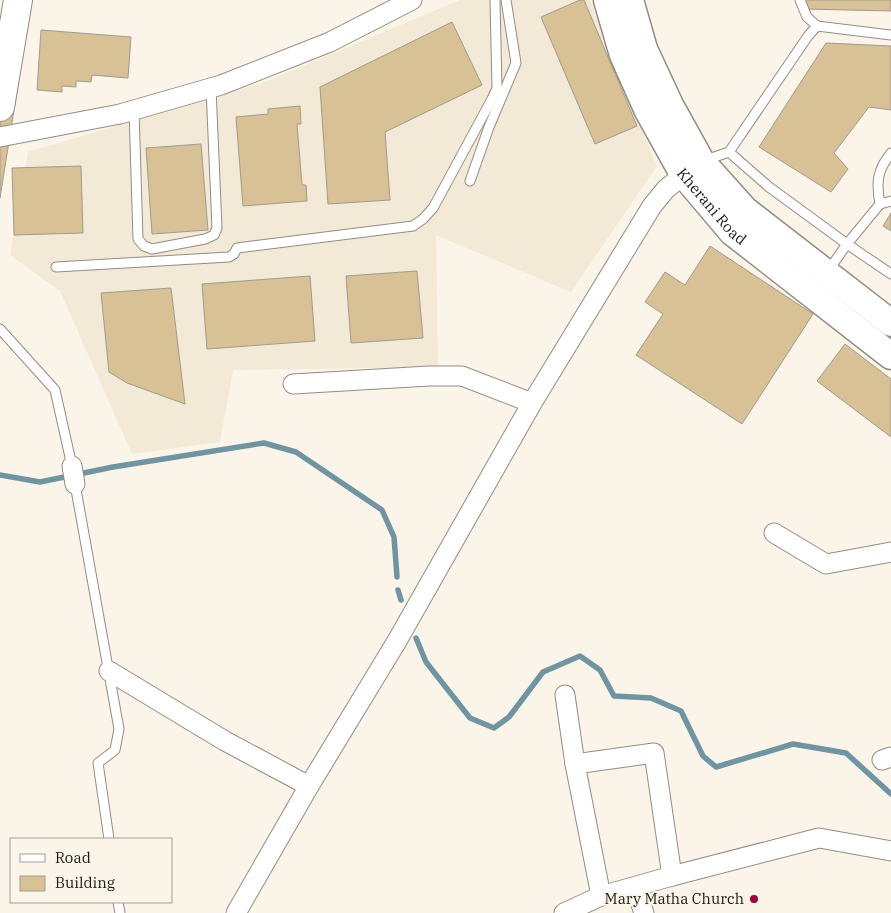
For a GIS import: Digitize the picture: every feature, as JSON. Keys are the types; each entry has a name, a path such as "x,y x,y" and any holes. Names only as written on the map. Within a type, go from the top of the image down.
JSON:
{"main road":[{"path":"0,107 18,0"},
{"name":"Kherani Road","path":"607,0 623,55 648,111 692,168 732,232 891,356"},
{"name":"Kherani Road","path":"630,0 644,48 670,105 692,168 891,323"}],"street":[{"path":"0,137 134,110 211,88 330,42 412,0"},
{"path":"236,913 309,786 398,641 532,403 652,206 666,189 692,168"},
{"path":"293,384 429,376 462,376 532,403"},
{"path":"774,533 826,564 891,552"},
{"path":"109,672 225,741 309,786"},
{"path":"565,695 574,764 601,896"},
{"path":"574,764 654,753 672,876"},
{"path":"564,913 601,896 819,838 891,851"},
{"path":"635,887 644,913"}],"lane":[{"path":"56,267 229,257 234,254 237,248 413,226 433,208 497,88 495,0"},
{"path":"470,181 516,63 506,0"},
{"path":"800,0 807,17 817,26 891,34"},
{"path":"692,168 729,152 817,26"},
{"path":"134,110 138,239 144,246 152,249 205,239 214,235 217,228 211,88"},
{"path":"729,152 768,187 891,274"},
{"path":"880,204 877,187 879,172 891,153"},
{"path":"826,273 880,204 891,201"},
{"path":"0,329 55,390 74,475 119,729 115,750 98,763 109,838"}],"shaded area":[{"path":"460,0 590,0 657,166 571,292 436,235 438,367 233,370 220,442 132,454 60,291 10,255 28,152 265,82"}],"building":[{"path":"584,0 637,126 595,144 541,17"},
{"path":"804,0 891,0 891,11 804,9"},
{"path":"452,22 482,85 385,132 390,200 328,204 320,87"},
{"path":"41,30 131,37 128,78 92,75 91,82 76,81 76,87 62,86 62,92 37,90"},
{"path":"826,43 891,46 891,110 869,107 834,153 848,169 831,192 759,147"},
{"path":"0,82 18,85 0,198"},
{"path":"300,106 301,124 297,124 302,185 306,185 307,201 243,206 236,117 268,114 268,109"},
{"path":"201,144 208,230 152,234 146,148"},
{"path":"81,166 83,233 14,235 12,168"},
{"path":"891,213 891,231 883,226"},
{"path":"710,246 813,314 742,424 636,355 663,314 645,302 665,272 685,285"},
{"path":"417,271 423,338 351,343 346,276"},
{"path":"310,276 315,341 207,349 202,284"},
{"path":"171,288 185,404 127,383 109,372 101,293"},
{"path":"845,344 891,379 891,437 817,381"}],"waterway":[{"path":"0,475 40,482 113,467 264,443 296,452 382,510 394,537 397,577"},
{"path":"398,590 401,600"},
{"path":"416,638 426,662 470,718 494,728 509,717 543,672 580,656 600,670 614,696 651,698 681,711 703,756 716,767 793,744 846,753 891,794"}],"place":[{"name":"Mary Matha Church","path":"754,899"}]}
